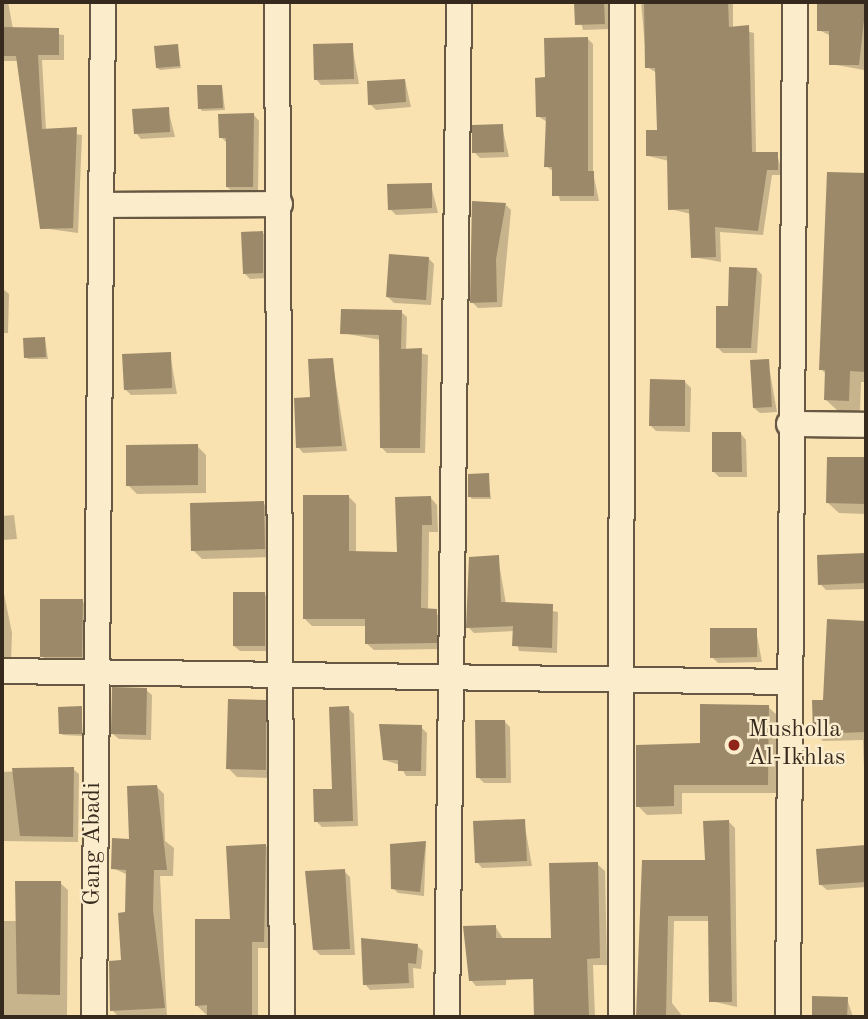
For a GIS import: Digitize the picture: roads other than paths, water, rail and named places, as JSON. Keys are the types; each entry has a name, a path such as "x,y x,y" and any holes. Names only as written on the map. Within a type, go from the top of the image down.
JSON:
{"street":[{"name":"Gang Abadi","path":"94,1017 94,672 103,205 103,2"},
{"path":"277,2 284,674 282,1017"},
{"path":"447,1017 454,678 459,2"},
{"path":"621,1017 624,683 622,2"},
{"path":"788,1017 789,424 795,2"},
{"path":"103,205 280,204"},
{"path":"789,424 866,425"},
{"path":"2,671 284,674 624,683 789,682"}],"place":[{"name":"Musholla Al-Ikhlas","path":"734,745"}]}
